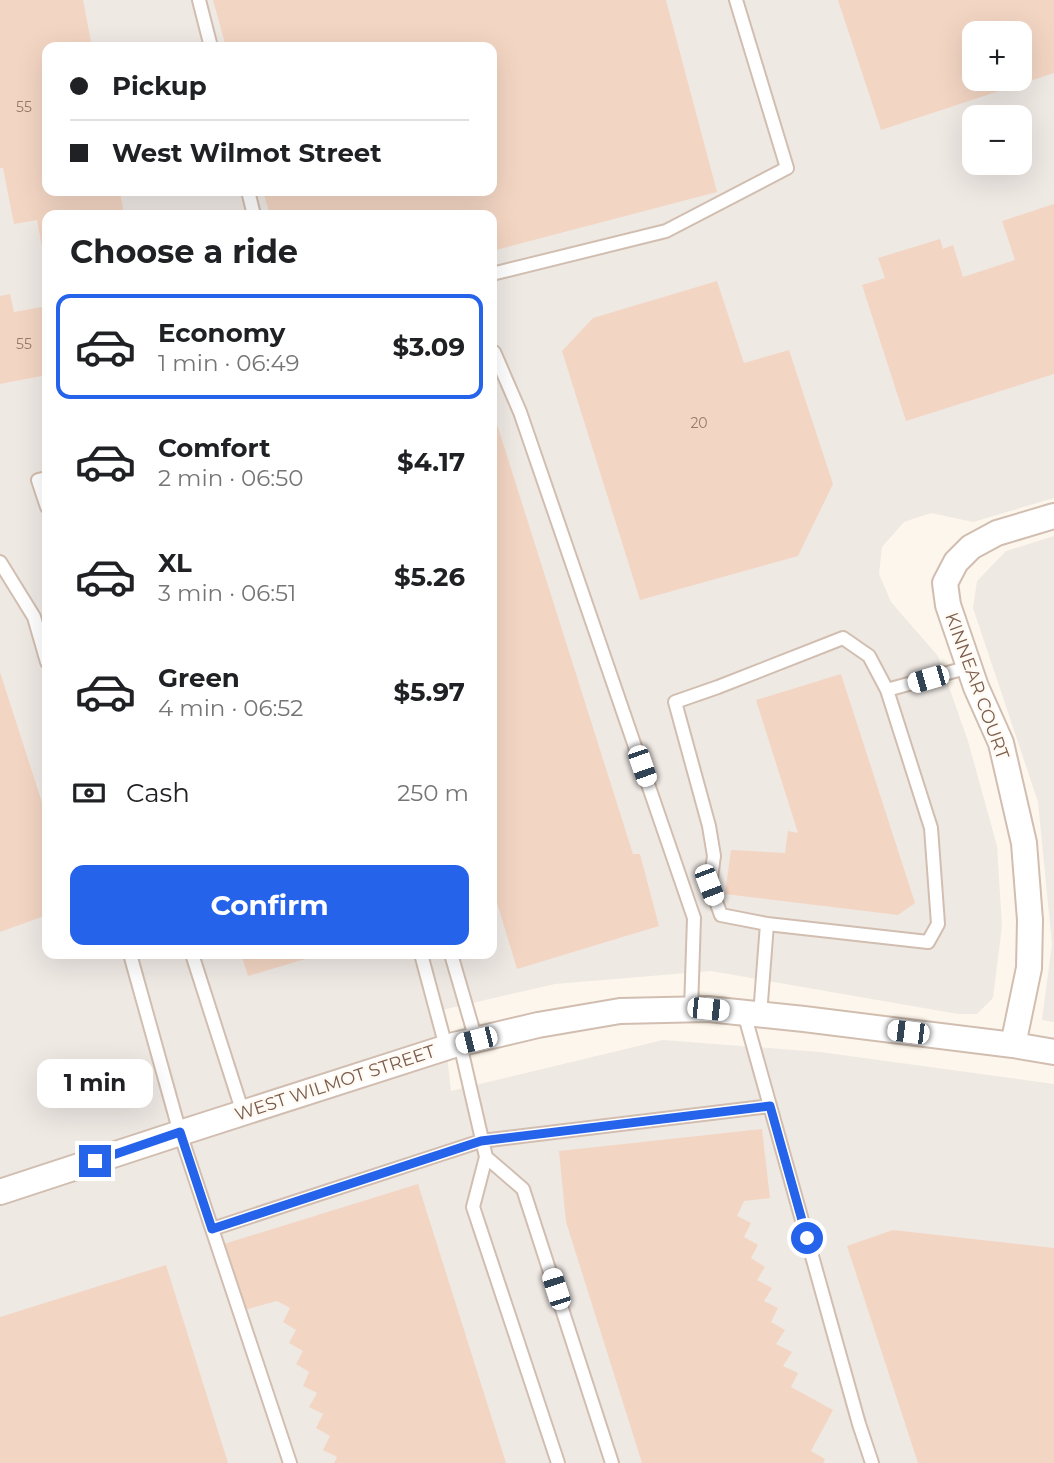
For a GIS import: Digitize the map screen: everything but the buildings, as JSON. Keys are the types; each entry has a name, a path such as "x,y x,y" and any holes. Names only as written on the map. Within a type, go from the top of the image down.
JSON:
{"street":[{"name":"KINNEAR COURT","path":"1013,1045 1029,968 1030,920 1024,843 1001,743 969,667 948,606 945,583 956,562 971,547 997,533 1054,516"},
{"name":"WEST WILMOT STREET","path":"0,1192 460,1044 538,1025 620,1012 708,1009 1054,1052"}],"lane":[{"path":"199,0 210,42"},
{"path":"497,273 666,231 787,168 736,0"},
{"path":"497,359 520,412 694,918 691,1010"},
{"path":"0,562 34,617 42,645"},
{"path":"843,638 869,656 887,690 930,828 938,924 928,942 767,924 721,915 709,885 714,856 709,826 675,702 843,638"},
{"path":"887,690 969,667"},
{"path":"767,924 752,1014 770,1106 872,1463"},
{"path":"131,959 180,1132 290,1463"},
{"path":"194,959 243,1113"},
{"path":"424,959 460,1044"},
{"path":"452,959 460,1044 486,1157 523,1189 612,1463"},
{"path":"212,1229 481,1141 770,1106"},
{"path":"486,1157 473,1207 558,1463"}],"shaded area":[{"path":"0,0 1054,0 1054,498 973,522 931,513 904,522 882,547 879,574 891,602 938,656 968,741 997,846 1002,926 993,998 977,1014 958,1014 711,971 555,984 442,1010 451,1091 663,1040 820,1052 1054,1084 1054,1463 0,1463"},
{"path":"1054,536 1054,1022 1042,1020 1052,944 1038,802 973,608 977,581 1006,551"}],"route":[{"path":"95,1161 180,1132 212,1229 481,1141 770,1106 807,1238"}]}
